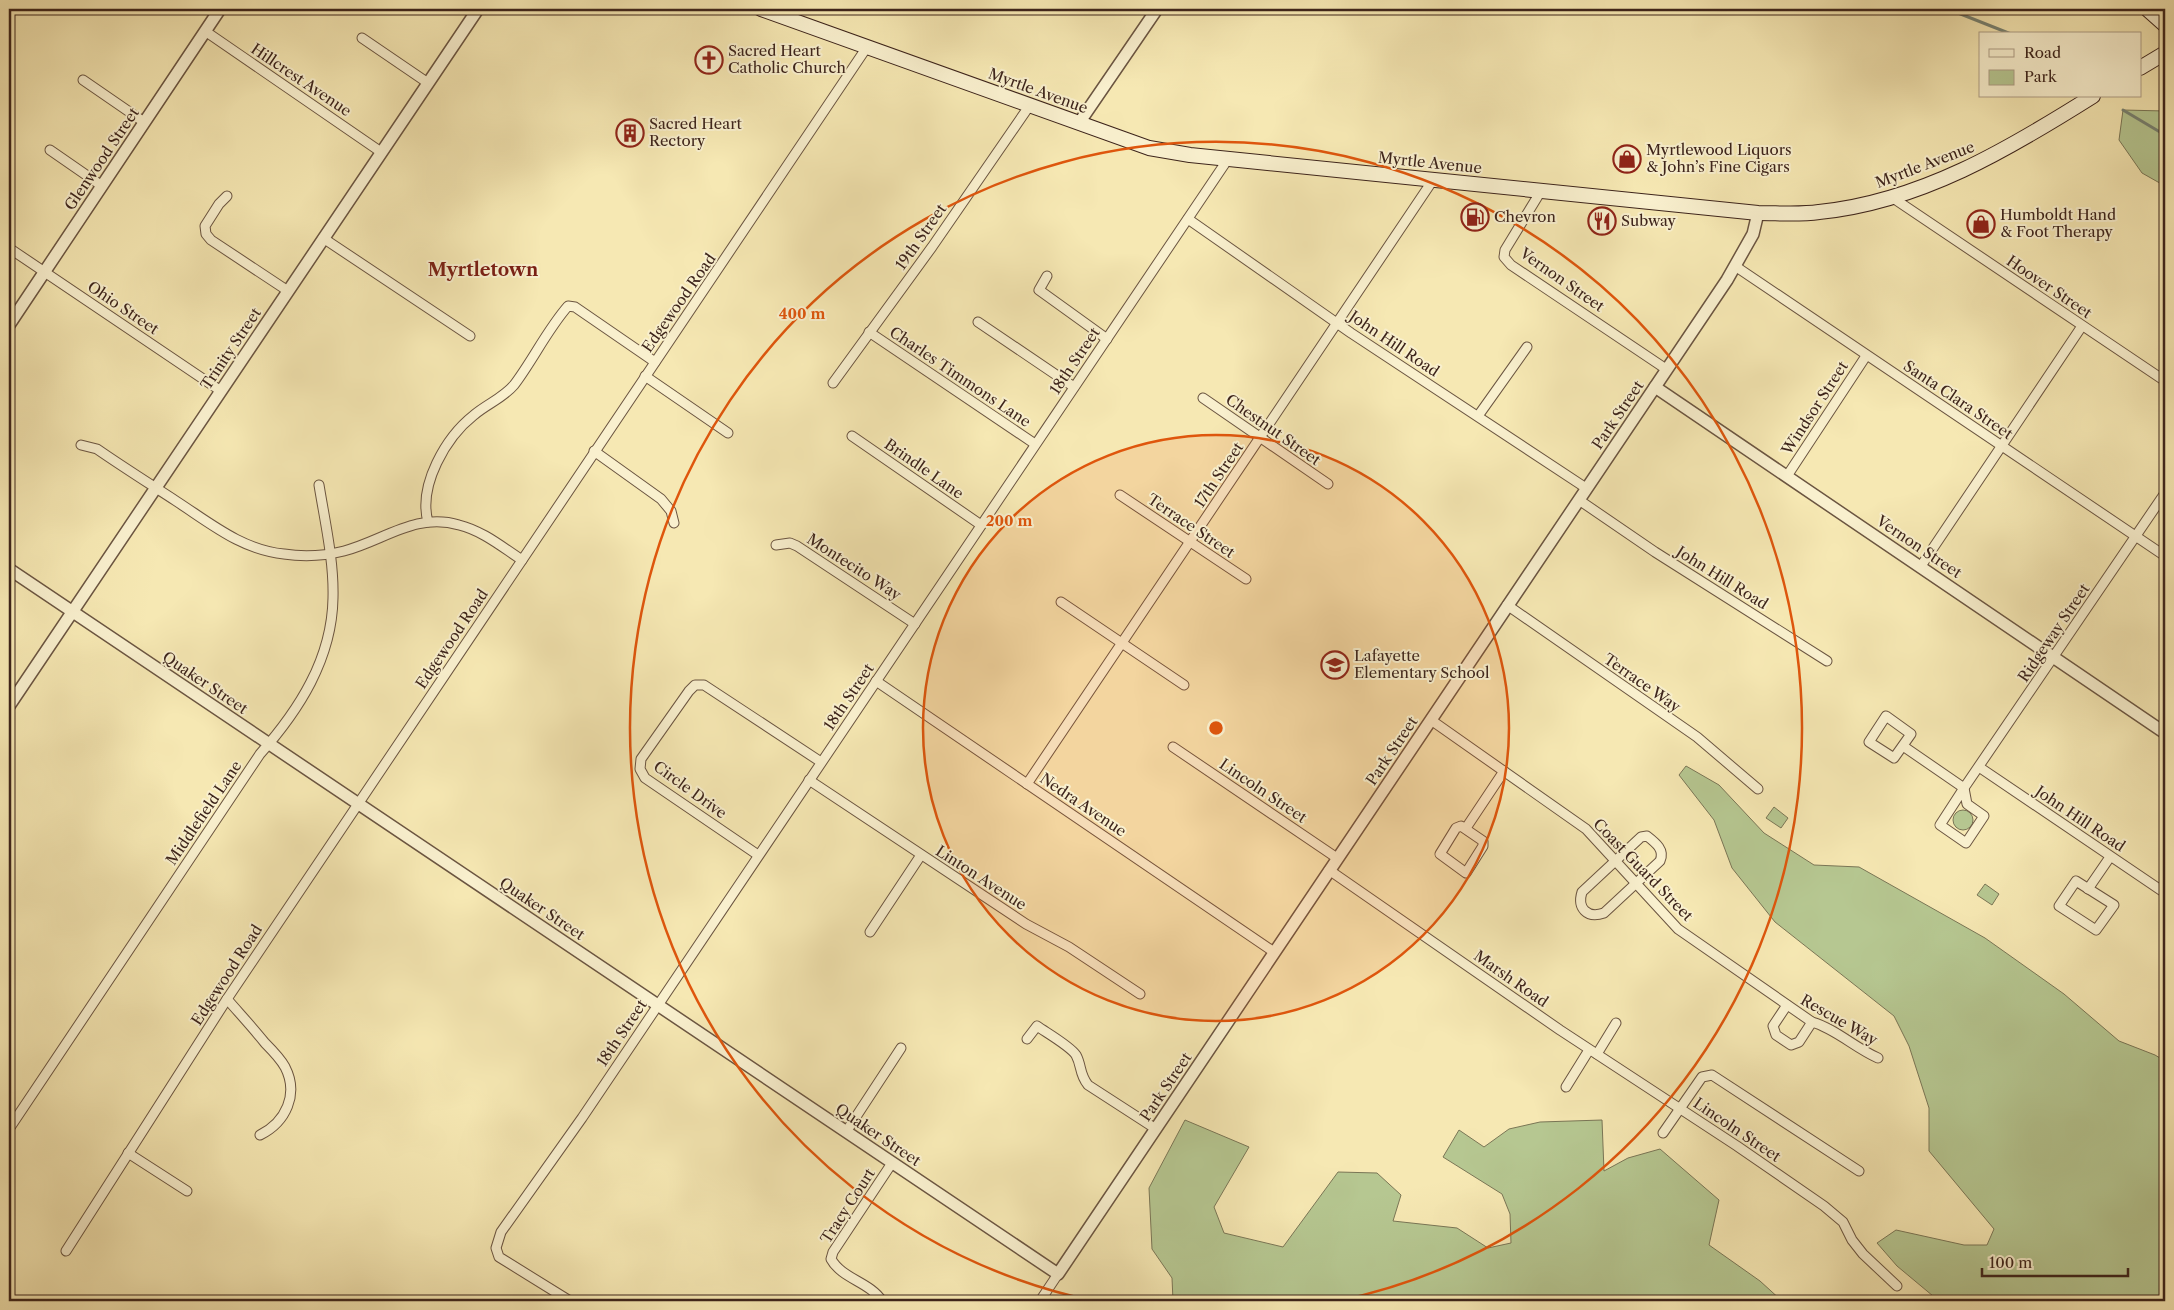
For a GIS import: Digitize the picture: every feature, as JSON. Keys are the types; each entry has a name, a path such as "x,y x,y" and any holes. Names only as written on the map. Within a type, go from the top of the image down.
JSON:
{"main road":[{"name":"Myrtle Avenue","path":"761,9 1149,148 1190,155 1758,213 1817,213 1893,198 1951,176 2021,142 2090,98"},
{"path":"2146,9 2165,25"},
{"path":"2142,67 2165,53"}],"street":[{"name":"Glenwood Street","path":"9,326 220,9"},
{"name":"Trinity Street","path":"9,706 478,9"},
{"path":"1079,123 1157,9"},
{"name":"Hillcrest Avenue","path":"205,31 381,152"},
{"path":"362,38 428,83"},
{"name":"Edgewood Road","path":"66,1251 227,999 594,451 868,47"},
{"path":"83,80 144,122"},
{"name":"19th Street","path":"833,383 932,247 1030,106"},
{"path":"50,150 102,186"},
{"name":"18th Street","path":"570,1301 503,1260 497,1252 497,1242 501,1232 582,1118 1228,159"},
{"name":"17th Street","path":"1028,784 1433,180"},
{"name":"Vernon Street","path":"1541,191 1505,250 1504,257 1511,265 1666,370"},
{"path":"227,196 219,204 205,226 206,234 211,240 288,291"},
{"name":"Hoover Street","path":"1893,198 2165,381"},
{"name":"Park Street","path":"1040,1301 1736,266 1753,234 1758,213"},
{"name":"John Hill Road","path":"1188,219 1338,323 1586,488"},
{"path":"323,238 470,336"},
{"name":"Ohio Street","path":"9,248 221,391"},
{"name":"Santa Clara Street","path":"1736,266 1866,356 2165,556"},
{"path":"1047,276 1039,290 1107,339"},
{"path":"428,522 426,513 427,492 433,470 445,449 474,414 509,390 565,309 571,305 656,362"},
{"path":"978,322 1074,387"},
{"path":"1920,566 2082,326"},
{"name":"Charles Timmons Lane","path":"869,332 1035,444"},
{"path":"1478,416 1527,346"},
{"name":"Windsor Street","path":"1787,476 1866,356"},
{"path":"645,376 728,433"},
{"name":"Vernon Street","path":"1655,387 2165,733"},
{"name":"Chestnut Street","path":"1203,398 1328,484"},
{"name":"Brindle Lane","path":"852,436 981,525"},
{"path":"81,445 97,449 233,538 254,548 284,554 329,554 354,548 412,524 449,522 473,530 522,560"},
{"path":"594,451 662,499 671,511 674,523"},
{"name":"Middlefield Lane","path":"9,1129 249,770 278,734 304,696 322,660 333,608 329,554 319,485"},
{"name":"Ridgeway Street","path":"1964,788 1967,804 1984,816 1966,843 1940,825 1964,788 2055,657 2165,493"},
{"name":"Terrace Street","path":"1120,495 1246,579"},
{"name":"John Hill Road","path":"1579,500 1671,562 1827,661"},
{"name":"Montecito Way","path":"776,545 790,544 797,546 914,624"},
{"name":"Quaker Street","path":"9,569 1058,1274"},
{"path":"1061,602 1184,685"},
{"name":"Terrace Way","path":"1507,605 1697,737 1758,789"},
{"name":"Nedra Avenue","path":"876,682 1274,952"},
{"name":"Circle Drive","path":"758,855 645,778 640,769 641,760 689,691 695,685 704,684 822,762"},
{"path":"1886,716 1911,734 1903,746 1894,758 1869,742 1886,716"},
{"name":"Coast Guard Street","path":"1431,720 1586,829 1678,929 1787,1005"},
{"name":"Lincoln Street","path":"1173,746 1337,858"},
{"path":"1903,746 1964,788"},
{"name":"John Hill Road","path":"1979,767 2165,893"},
{"path":"1466,828 1504,771"},
{"name":"Linton Avenue","path":"809,780 1026,924 1069,947 1140,994"},
{"path":"1461,826 1466,828 1482,841 1483,846 1466,872 1440,854 1456,828 1461,826"},
{"path":"1646,836 1661,849 1663,855 1660,861 1637,884 1604,913 1596,916 1588,914 1582,907 1580,900 1582,892 1641,837 1646,836"},
{"path":"870,932 921,855"},
{"path":"2088,889 2110,857"},
{"name":"Marsh Road","path":"1329,870 1631,1078 1680,1108"},
{"path":"2076,880 2088,889 2114,905 2096,930 2059,906 2076,880"},
{"path":"227,999 281,1061 291,1083 289,1102 282,1116 272,1128 260,1135"},
{"path":"1787,1005 1773,1026 1776,1035 1792,1045 1799,1042 1812,1022"},
{"name":"Rescue Way","path":"1787,1005 1812,1022 1826,1026 1866,1053 1878,1058"},
{"path":"1566,1086 1616,1023"},
{"path":"1027,1039 1037,1026 1054,1037 1076,1055 1081,1077 1088,1085 1156,1129"},
{"path":"846,1132 901,1048"},
{"name":"Lincoln Street","path":"1859,1171 1712,1075 1702,1077 1680,1108 1824,1206 1843,1222 1852,1240 1863,1254 1896,1286"},
{"path":"1664,1133 1680,1108"},
{"path":"128,1153 187,1191"},
{"name":"Tracy Court","path":"882,1301 877,1294 836,1268 831,1259 833,1252 892,1163"}],"green space":[{"path":"2123,110 2165,111 2165,186 2142,173 2119,140"},
{"path":"1686,766 1719,785 1764,833 1814,865 1859,867 1985,938 2064,994 2119,1041 2155,1055 2165,1061 2165,1301 1939,1301 1897,1266 1877,1243 1896,1230 1964,1245 1987,1245 1994,1229 1929,1151 1929,1108 1909,1046 1894,1016 1775,922 1732,868 1714,820 1679,775"},
{"path":"1774,807 1788,818 1781,828 1766,818"},
{"path":"1963,810 1970,813 1973,820 1970,827 1963,830 1956,827 1953,820 1956,813"},
{"path":"1985,884 1999,894 1992,905 1977,895"},
{"path":"1185,1120 1249,1147 1214,1207 1224,1233 1283,1247 1338,1172 1377,1173 1401,1195 1393,1221 1457,1228 1488,1248 1511,1243 1510,1214 1502,1194 1443,1157 1459,1130 1484,1147 1509,1129 1540,1122 1602,1120 1604,1171 1628,1158 1660,1149 1719,1200 1709,1245 1760,1281 1782,1301 1173,1301 1172,1278 1152,1249 1149,1188"}],"waterway":[{"path":"1948,9 2006,32"},
{"path":"2123,110 2165,135"}],"place":[{"name":"Sacred Heart Catholic Church","path":"709,60"},
{"name":"Sacred Heart Rectory","path":"630,133"},
{"name":"Myrtlewood Liquors & John’s Fine Cigars","path":"1627,159"},
{"name":"Chevron","path":"1475,217"},
{"name":"Subway","path":"1602,221"},
{"name":"Humboldt Hand & Foot Therapy","path":"1981,224"},
{"name":"Lafayette Elementary School","path":"1335,665"}],"district":[{"name":"Myrtletown","path":"483,270"}]}
